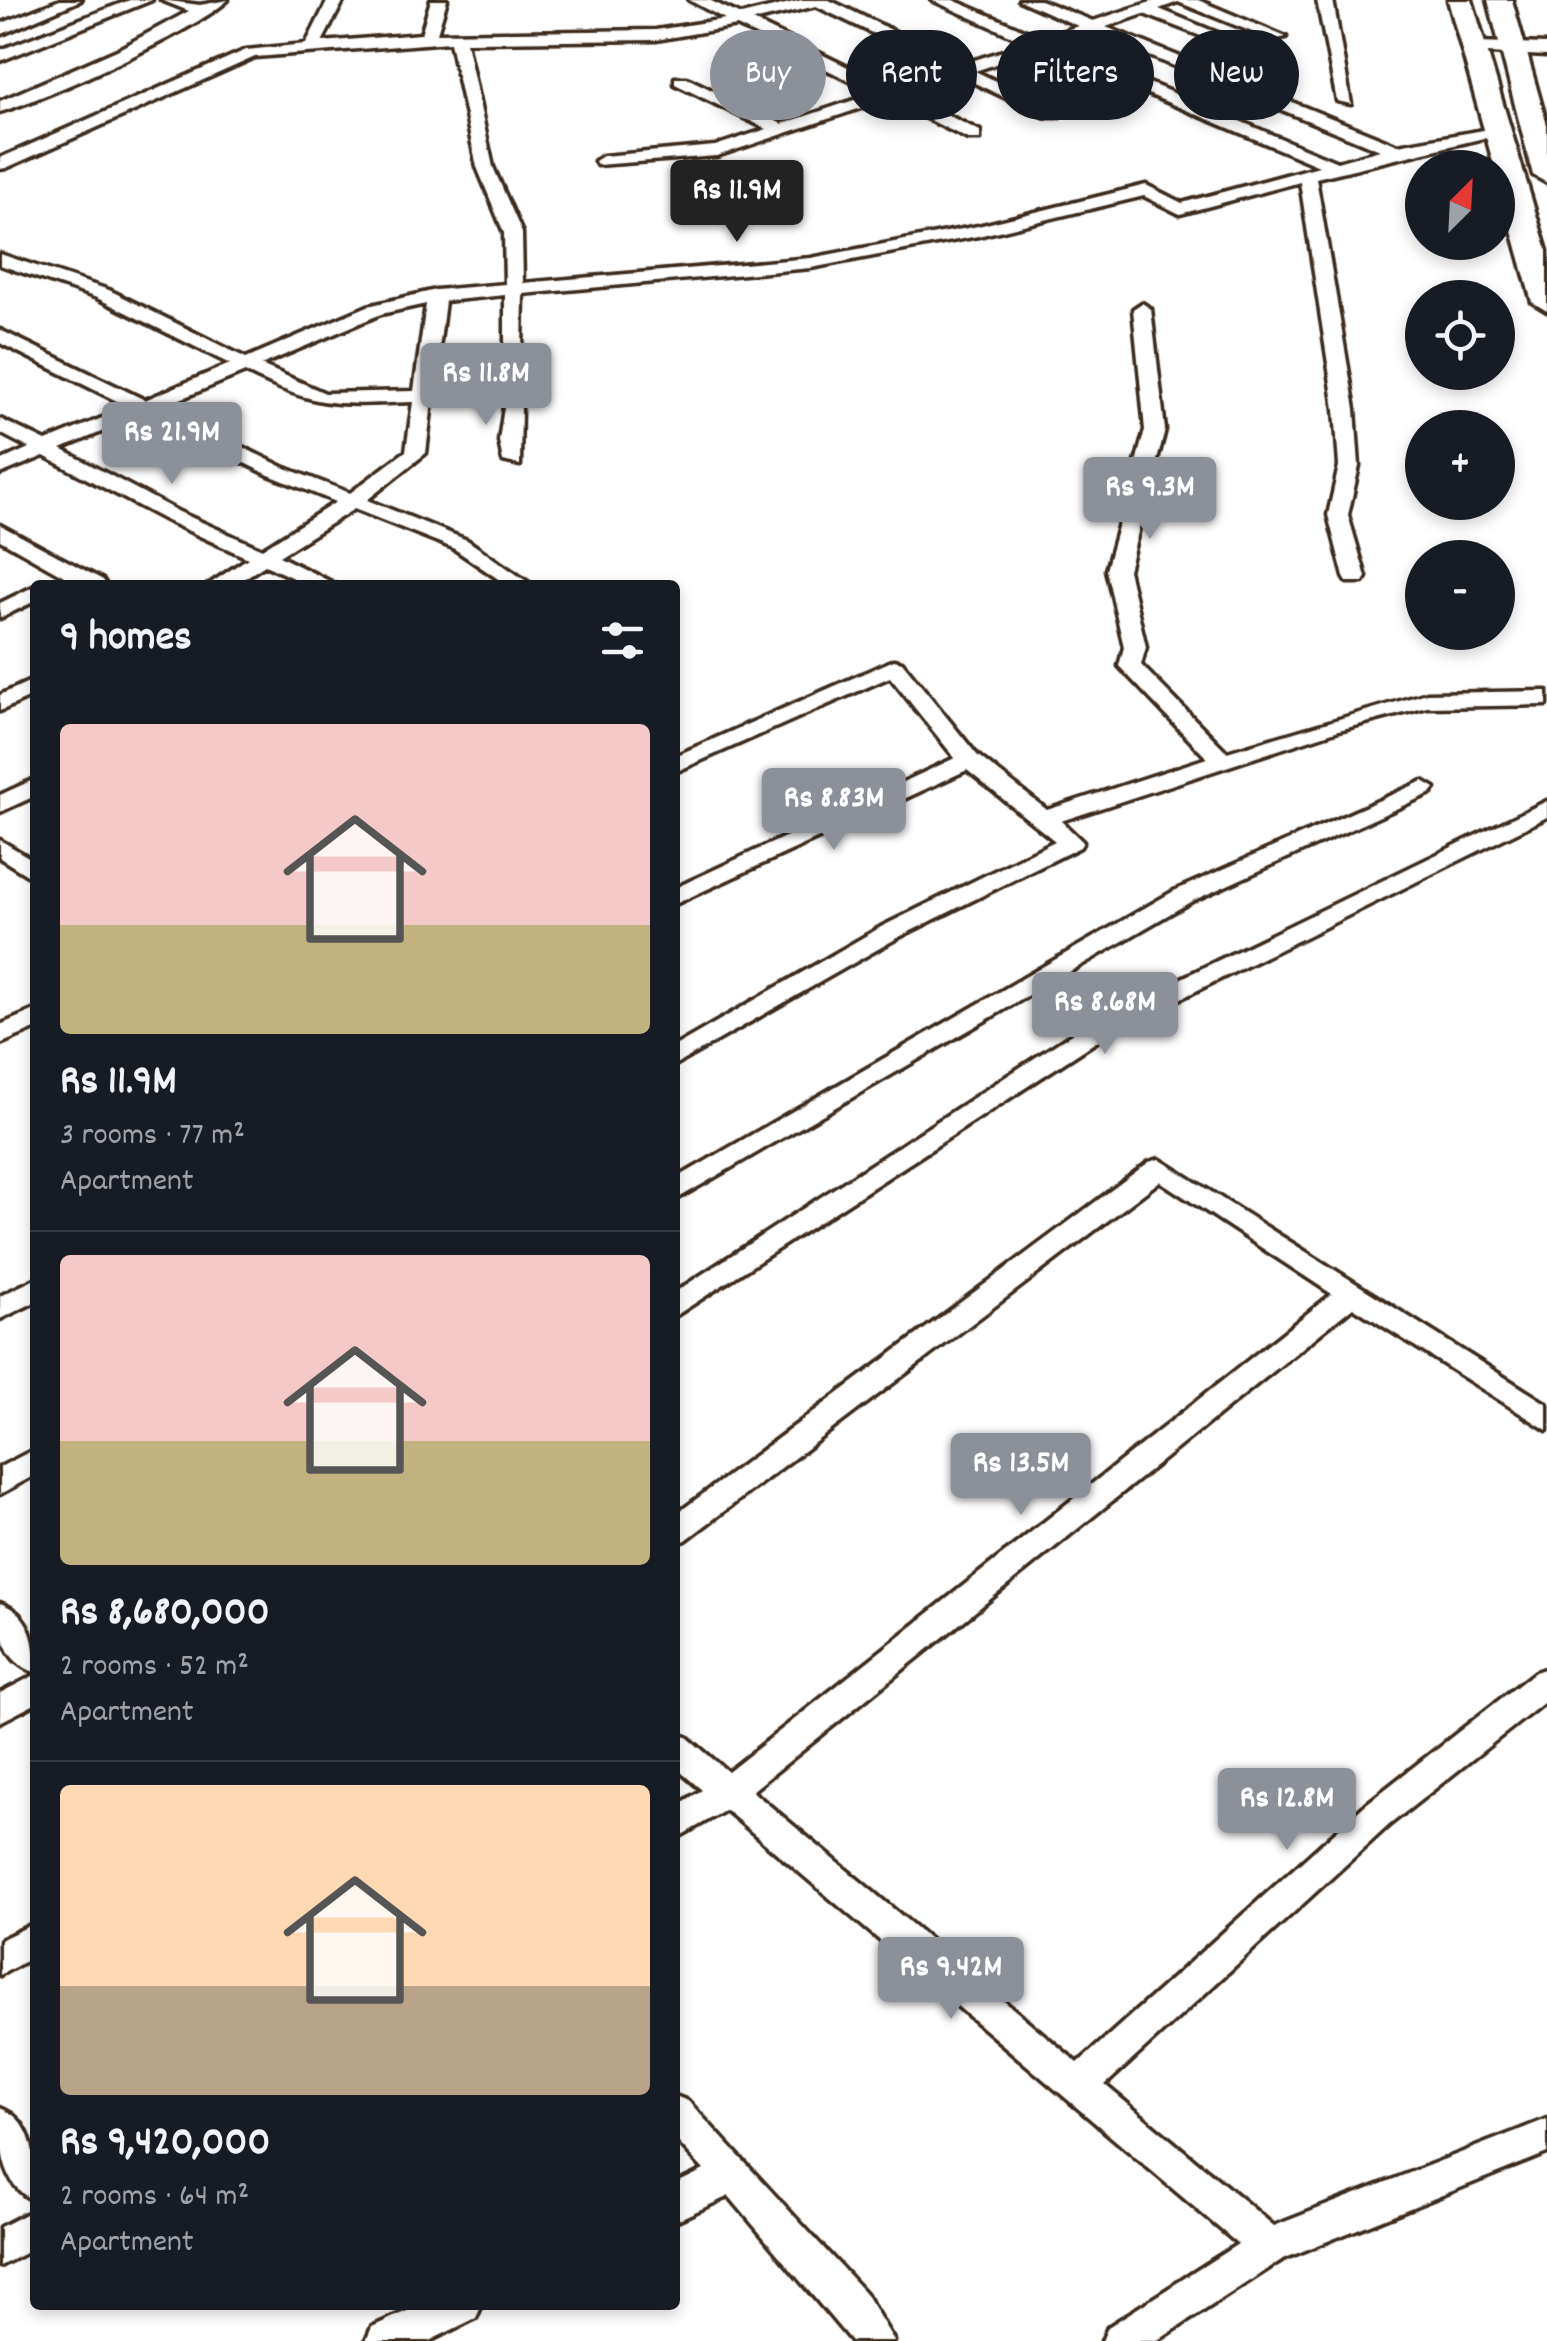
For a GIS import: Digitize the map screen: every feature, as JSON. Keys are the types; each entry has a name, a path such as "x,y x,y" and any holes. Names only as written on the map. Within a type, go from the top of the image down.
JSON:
{"main road":[{"path":"1460,0 1547,302"},
{"path":"1500,0 1516,48 1547,175"},
{"path":"1501,132 1534,133"}],"street":[{"path":"0,32 72,0"},
{"path":"0,56 144,0"},
{"path":"169,0 205,11"},
{"path":"0,106 205,11 220,0"},
{"path":"310,51 336,0"},
{"path":"428,38 439,0"},
{"path":"696,0 846,73"},
{"path":"0,164 252,54 428,38 656,35 737,21 819,0 880,30"},
{"path":"940,0 1011,30"},
{"path":"1026,0 1396,151"},
{"path":"1121,0 1199,30"},
{"path":"1083,30 1172,0"},
{"path":"1184,0 1260,30"},
{"path":"1324,0 1345,101"},
{"path":"0,32 32,44"},
{"path":"457,37 485,167 513,233 515,394 509,440 513,461"},
{"path":"1475,48 1547,50"},
{"path":"681,81 782,130"},
{"path":"1154,90 1336,167"},
{"path":"603,160 717,151 846,108"},
{"path":"943,120 974,135"},
{"path":"0,468 375,310 436,296 811,263 978,231 1146,190 1180,209 1396,151 1501,132"},
{"path":"1307,175 1344,409 1349,466 1338,515 1355,577"},
{"path":"0,259 103,294 244,365 324,400 515,394"},
{"path":"227,580 352,501 416,453 436,296"},
{"path":"1142,309 1155,430 1117,570 1135,646 1130,666 1224,762"},
{"path":"0,336 276,471 460,544 514,580"},
{"path":"0,425 172,516 316,580"},
{"path":"1,532 85,580"},
{"path":"57,580 70,573"},
{"path":"0,612 30,595"},
{"path":"680,763 894,667 970,760 1071,842 890,932 680,1054"},
{"path":"0,704 30,689"},
{"path":"1044,819 1332,725 1426,700 1547,698"},
{"path":"680,895 970,760"},
{"path":"680,1188 1184,896 1423,788"},
{"path":"0,805 30,789"},
{"path":"680,1303 1096,1030 1547,808"},
{"path":"0,847 30,869"},
{"path":"0,1036 30,1021"},
{"path":"680,1528 1159,1168 1547,1419"},
{"path":"0,1309 30,1292"},
{"path":"680,1822 728,1792 1352,1293"},
{"path":"0,1482 30,1463"},
{"path":"0,1616 30,1653"},
{"path":"1078,2086 1376,1816 1547,1681"},
{"path":"0,1708 30,1691"},
{"path":"680,1751 1269,2246"},
{"path":"0,1959 30,1941"},
{"path":"680,2118 851,2306 874,2341"},
{"path":"0,2125 30,2175"},
{"path":"1122,2341 1269,2246 1547,2136"},
{"path":"680,2201 734,2175"},
{"path":"0,2248 30,2229"},
{"path":"386,2341 451,2310"}]}
